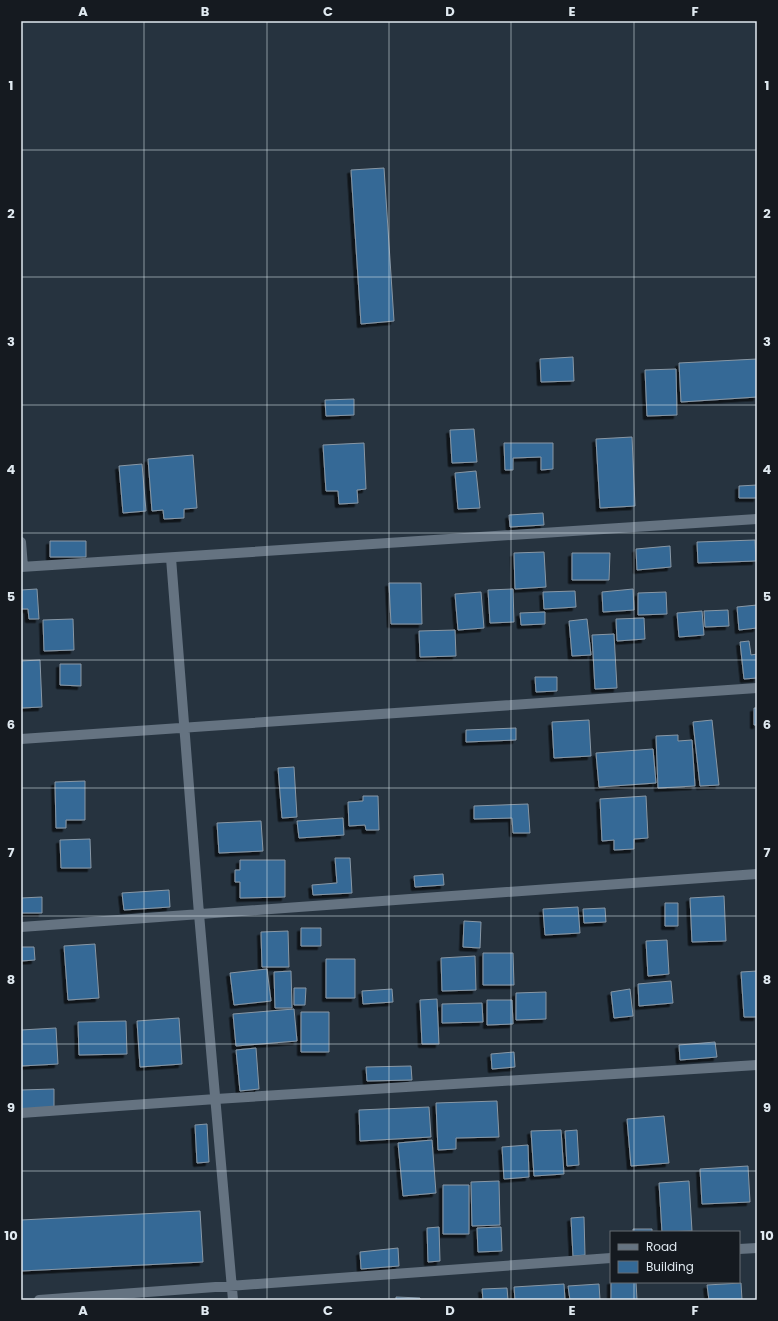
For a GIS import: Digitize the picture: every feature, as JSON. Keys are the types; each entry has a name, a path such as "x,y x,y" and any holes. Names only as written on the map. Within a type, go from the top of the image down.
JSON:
{"street":[{"path":"21,542 22,567 757,519"},
{"path":"170,558 199,914 233,1300"},
{"path":"21,739 757,688"},
{"path":"21,927 757,874"},
{"path":"21,1113 216,1099 757,1066"},
{"path":"740,1249 757,1248"},
{"path":"39,1300 610,1258"}],"building":[{"path":"384,168 394,321 361,324 351,170"},
{"path":"573,357 574,381 541,382 540,359"},
{"path":"757,359 757,397 681,402 679,363"},
{"path":"676,369 677,415 647,416 645,370"},
{"path":"354,399 354,415 326,416 325,400"},
{"path":"474,429 477,462 452,463 450,430"},
{"path":"632,437 635,506 600,508 596,439"},
{"path":"364,443 366,489 357,490 358,503 339,504 338,491 326,491 323,445"},
{"path":"504,443 553,443 553,469 541,470 541,457 513,458 513,470 505,470"},
{"path":"193,455 197,508 184,509 184,518 164,519 163,510 152,511 148,459"},
{"path":"142,464 146,511 123,513 119,466"},
{"path":"476,471 480,508 458,509 455,473"},
{"path":"757,485 757,498 739,498 739,486"},
{"path":"543,513 544,525 510,527 509,515"},
{"path":"755,540 756,561 698,563 697,542"},
{"path":"50,541 86,541 86,557 50,557"},
{"path":"670,546 671,567 637,570 636,549"},
{"path":"544,552 546,587 515,589 514,553"},
{"path":"572,553 610,553 609,580 572,580"},
{"path":"389,583 421,583 422,624 391,624"},
{"path":"37,589 39,619 29,619 28,609 21,609 21,590"},
{"path":"513,589 514,622 490,623 488,590"},
{"path":"633,589 634,610 603,612 602,592"},
{"path":"575,591 576,607 544,609 543,592"},
{"path":"481,592 484,628 458,630 455,594"},
{"path":"666,592 667,614 638,615 638,593"},
{"path":"757,605 757,628 739,630 737,607"},
{"path":"728,610 729,626 705,627 704,611"},
{"path":"702,611 704,635 679,637 677,613"},
{"path":"545,612 545,624 521,625 520,613"},
{"path":"644,618 645,639 617,641 616,619"},
{"path":"73,619 74,650 44,651 43,620"},
{"path":"587,619 591,655 572,656 569,621"},
{"path":"455,630 456,656 420,657 419,631"},
{"path":"614,634 617,688 595,689 592,635"},
{"path":"749,641 751,655 757,654 757,678 744,679 740,642"},
{"path":"40,660 42,707 21,708 21,661"},
{"path":"60,664 81,664 81,686 60,685"},
{"path":"535,677 557,677 557,691 536,692"},
{"path":"754,708 757,708 757,725 754,725"},
{"path":"589,720 591,756 554,758 552,722"},
{"path":"712,720 719,785 700,786 693,722"},
{"path":"516,728 516,740 466,742 466,730"},
{"path":"678,735 678,741 692,740 695,786 658,788 656,736"},
{"path":"653,749 656,783 599,787 596,753"},
{"path":"294,767 297,817 282,818 278,768"},
{"path":"85,781 85,820 66,820 66,828 56,828 55,782"},
{"path":"363,796 378,796 379,830 366,830 365,825 349,826 348,802 363,801"},
{"path":"646,796 648,838 634,839 634,849 614,850 614,840 602,841 600,799"},
{"path":"528,804 530,833 513,833 512,818 474,819 474,806"},
{"path":"343,818 344,835 299,838 297,821"},
{"path":"261,821 263,851 219,853 217,823"},
{"path":"90,839 91,868 61,868 60,840"},
{"path":"335,858 350,858 352,893 313,895 312,885 337,883"},
{"path":"240,860 285,860 285,897 240,898 240,882 235,882 235,870 240,870"},
{"path":"443,874 444,885 415,887 414,876"},
{"path":"169,890 170,907 124,910 122,893"},
{"path":"724,896 726,941 692,942 690,898"},
{"path":"42,897 42,913 21,913 21,898"},
{"path":"665,903 678,903 678,926 665,926"},
{"path":"578,907 580,933 545,935 543,909"},
{"path":"605,908 606,922 584,923 583,909"},
{"path":"464,921 481,922 480,948 463,947"},
{"path":"301,928 321,928 321,946 301,946"},
{"path":"288,931 289,967 262,967 261,932"},
{"path":"667,940 669,974 648,976 646,941"},
{"path":"95,944 99,998 68,1000 64,946"},
{"path":"21,947 34,947 35,960 21,961"},
{"path":"483,953 513,953 514,985 483,985"},
{"path":"475,956 476,990 442,991 441,958"},
{"path":"326,959 355,959 355,998 326,998"},
{"path":"267,969 271,1001 234,1005 230,973"},
{"path":"291,971 292,1008 275,1008 274,972"},
{"path":"757,971 757,1017 744,1017 741,972"},
{"path":"671,981 673,1003 639,1006 638,984"},
{"path":"294,988 306,988 305,1005 294,1005"},
{"path":"392,989 393,1002 363,1004 362,991"},
{"path":"630,989 633,1016 614,1018 611,992"},
{"path":"546,992 546,1019 516,1020 516,993"},
{"path":"437,999 439,1044 422,1044 420,1000"},
{"path":"487,1000 512,1000 513,1024 487,1025"},
{"path":"482,1003 483,1022 442,1023 442,1004"},
{"path":"294,1009 297,1041 236,1046 233,1014"},
{"path":"301,1012 329,1012 329,1052 301,1052"},
{"path":"179,1018 182,1064 140,1067 137,1021"},
{"path":"126,1021 127,1054 79,1055 78,1022"},
{"path":"56,1028 58,1064 21,1066 21,1030"},
{"path":"715,1042 717,1057 680,1060 679,1045"},
{"path":"256,1048 259,1089 240,1091 236,1050"},
{"path":"514,1052 515,1067 492,1069 491,1054"},
{"path":"411,1066 412,1080 367,1081 366,1067"},
{"path":"54,1089 54,1108 21,1109 21,1090"},
{"path":"497,1101 499,1137 456,1138 456,1149 438,1150 436,1103"},
{"path":"429,1107 431,1137 360,1141 359,1110"},
{"path":"664,1116 669,1163 631,1166 627,1119"},
{"path":"207,1124 209,1162 197,1163 195,1125"},
{"path":"561,1130 564,1174 534,1176 531,1131"},
{"path":"577,1130 579,1165 567,1166 565,1131"},
{"path":"432,1140 436,1193 403,1196 398,1143"},
{"path":"528,1145 529,1177 504,1179 502,1147"},
{"path":"748,1166 750,1202 702,1204 700,1169"},
{"path":"499,1181 500,1225 472,1226 471,1182"},
{"path":"689,1181 692,1231 662,1231 659,1183"},
{"path":"443,1185 469,1185 469,1234 443,1234"},
{"path":"200,1211 203,1262 21,1271 21,1220"},
{"path":"584,1217 585,1255 573,1256 571,1218"},
{"path":"439,1227 440,1261 428,1262 427,1228"},
{"path":"501,1227 502,1251 478,1252 477,1228"},
{"path":"633,1229 652,1229 652,1231 633,1231"},
{"path":"398,1248 399,1266 361,1269 360,1252"},
{"path":"611,1283 636,1283 637,1300 611,1300"},
{"path":"741,1283 742,1300 709,1300 707,1285"},
{"path":"564,1284 565,1300 515,1300 514,1287"},
{"path":"599,1284 600,1300 570,1300 568,1286"},
{"path":"507,1288 508,1300 483,1300 482,1289"},
{"path":"396,1297 420,1298 420,1300 396,1300"}]}
